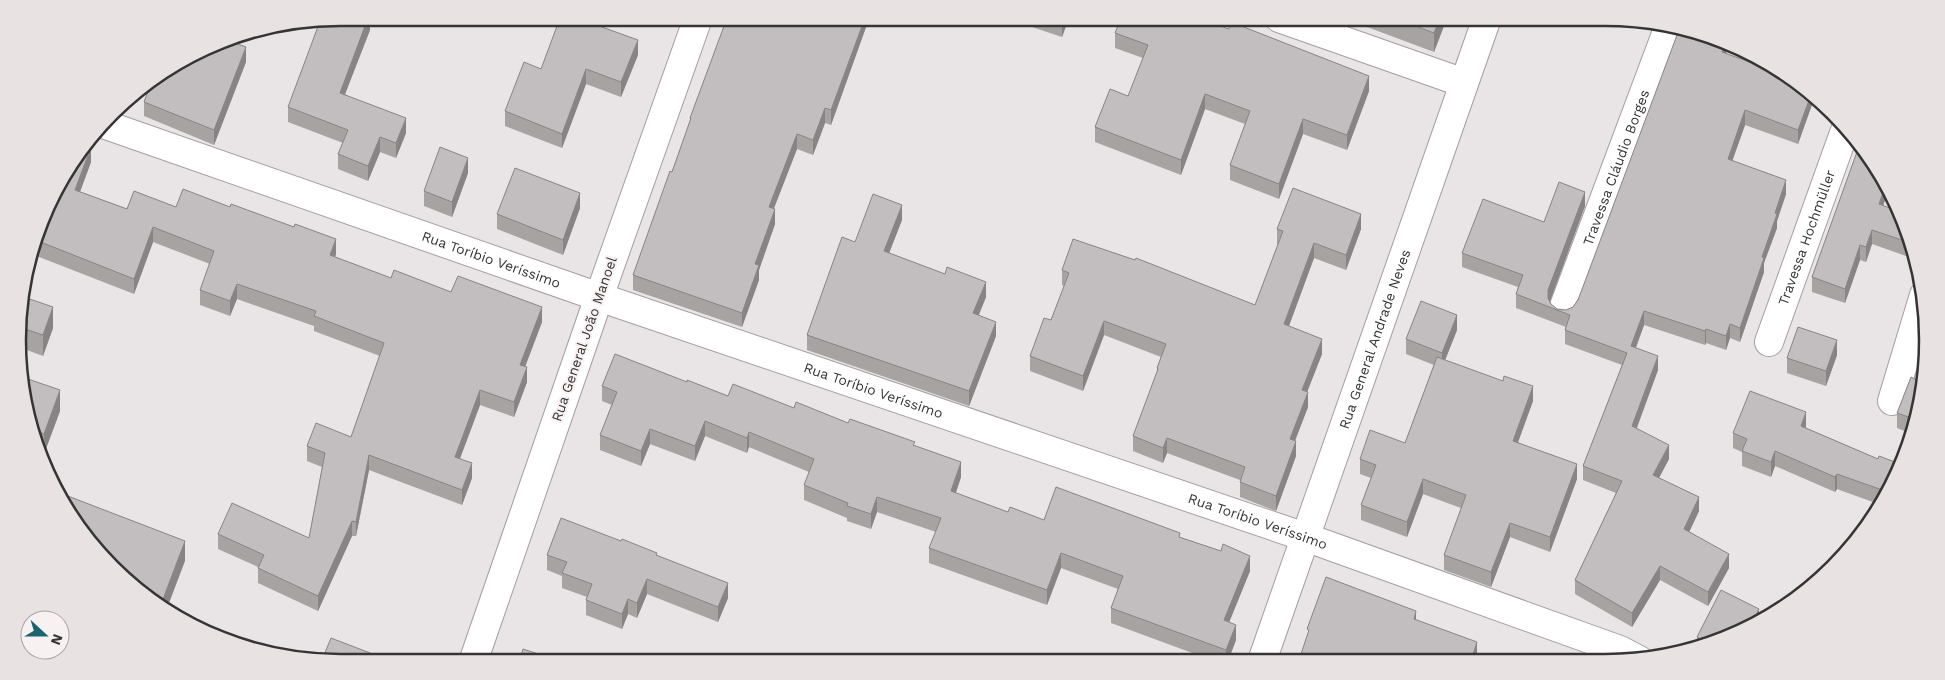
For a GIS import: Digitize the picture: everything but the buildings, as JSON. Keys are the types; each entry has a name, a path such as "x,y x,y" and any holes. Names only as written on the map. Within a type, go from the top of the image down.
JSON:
{"street":[{"name":"Rua General João Manoel","path":"475,654 695,26"},
{"path":"1302,26 1464,83"},
{"name":"Rua General Andrade Neves","path":"1264,654 1483,26"},
{"name":"Travessa Cláudio Borges","path":"1563,308 1667,32"},
{"name":"Rua Toríbio Veríssimo","path":"110,126 599,296 1305,537 1626,653"},
{"name":"Travessa Hochmüller","path":"1769,342 1843,136"},
{"path":"1892,401 1918,316"}]}
